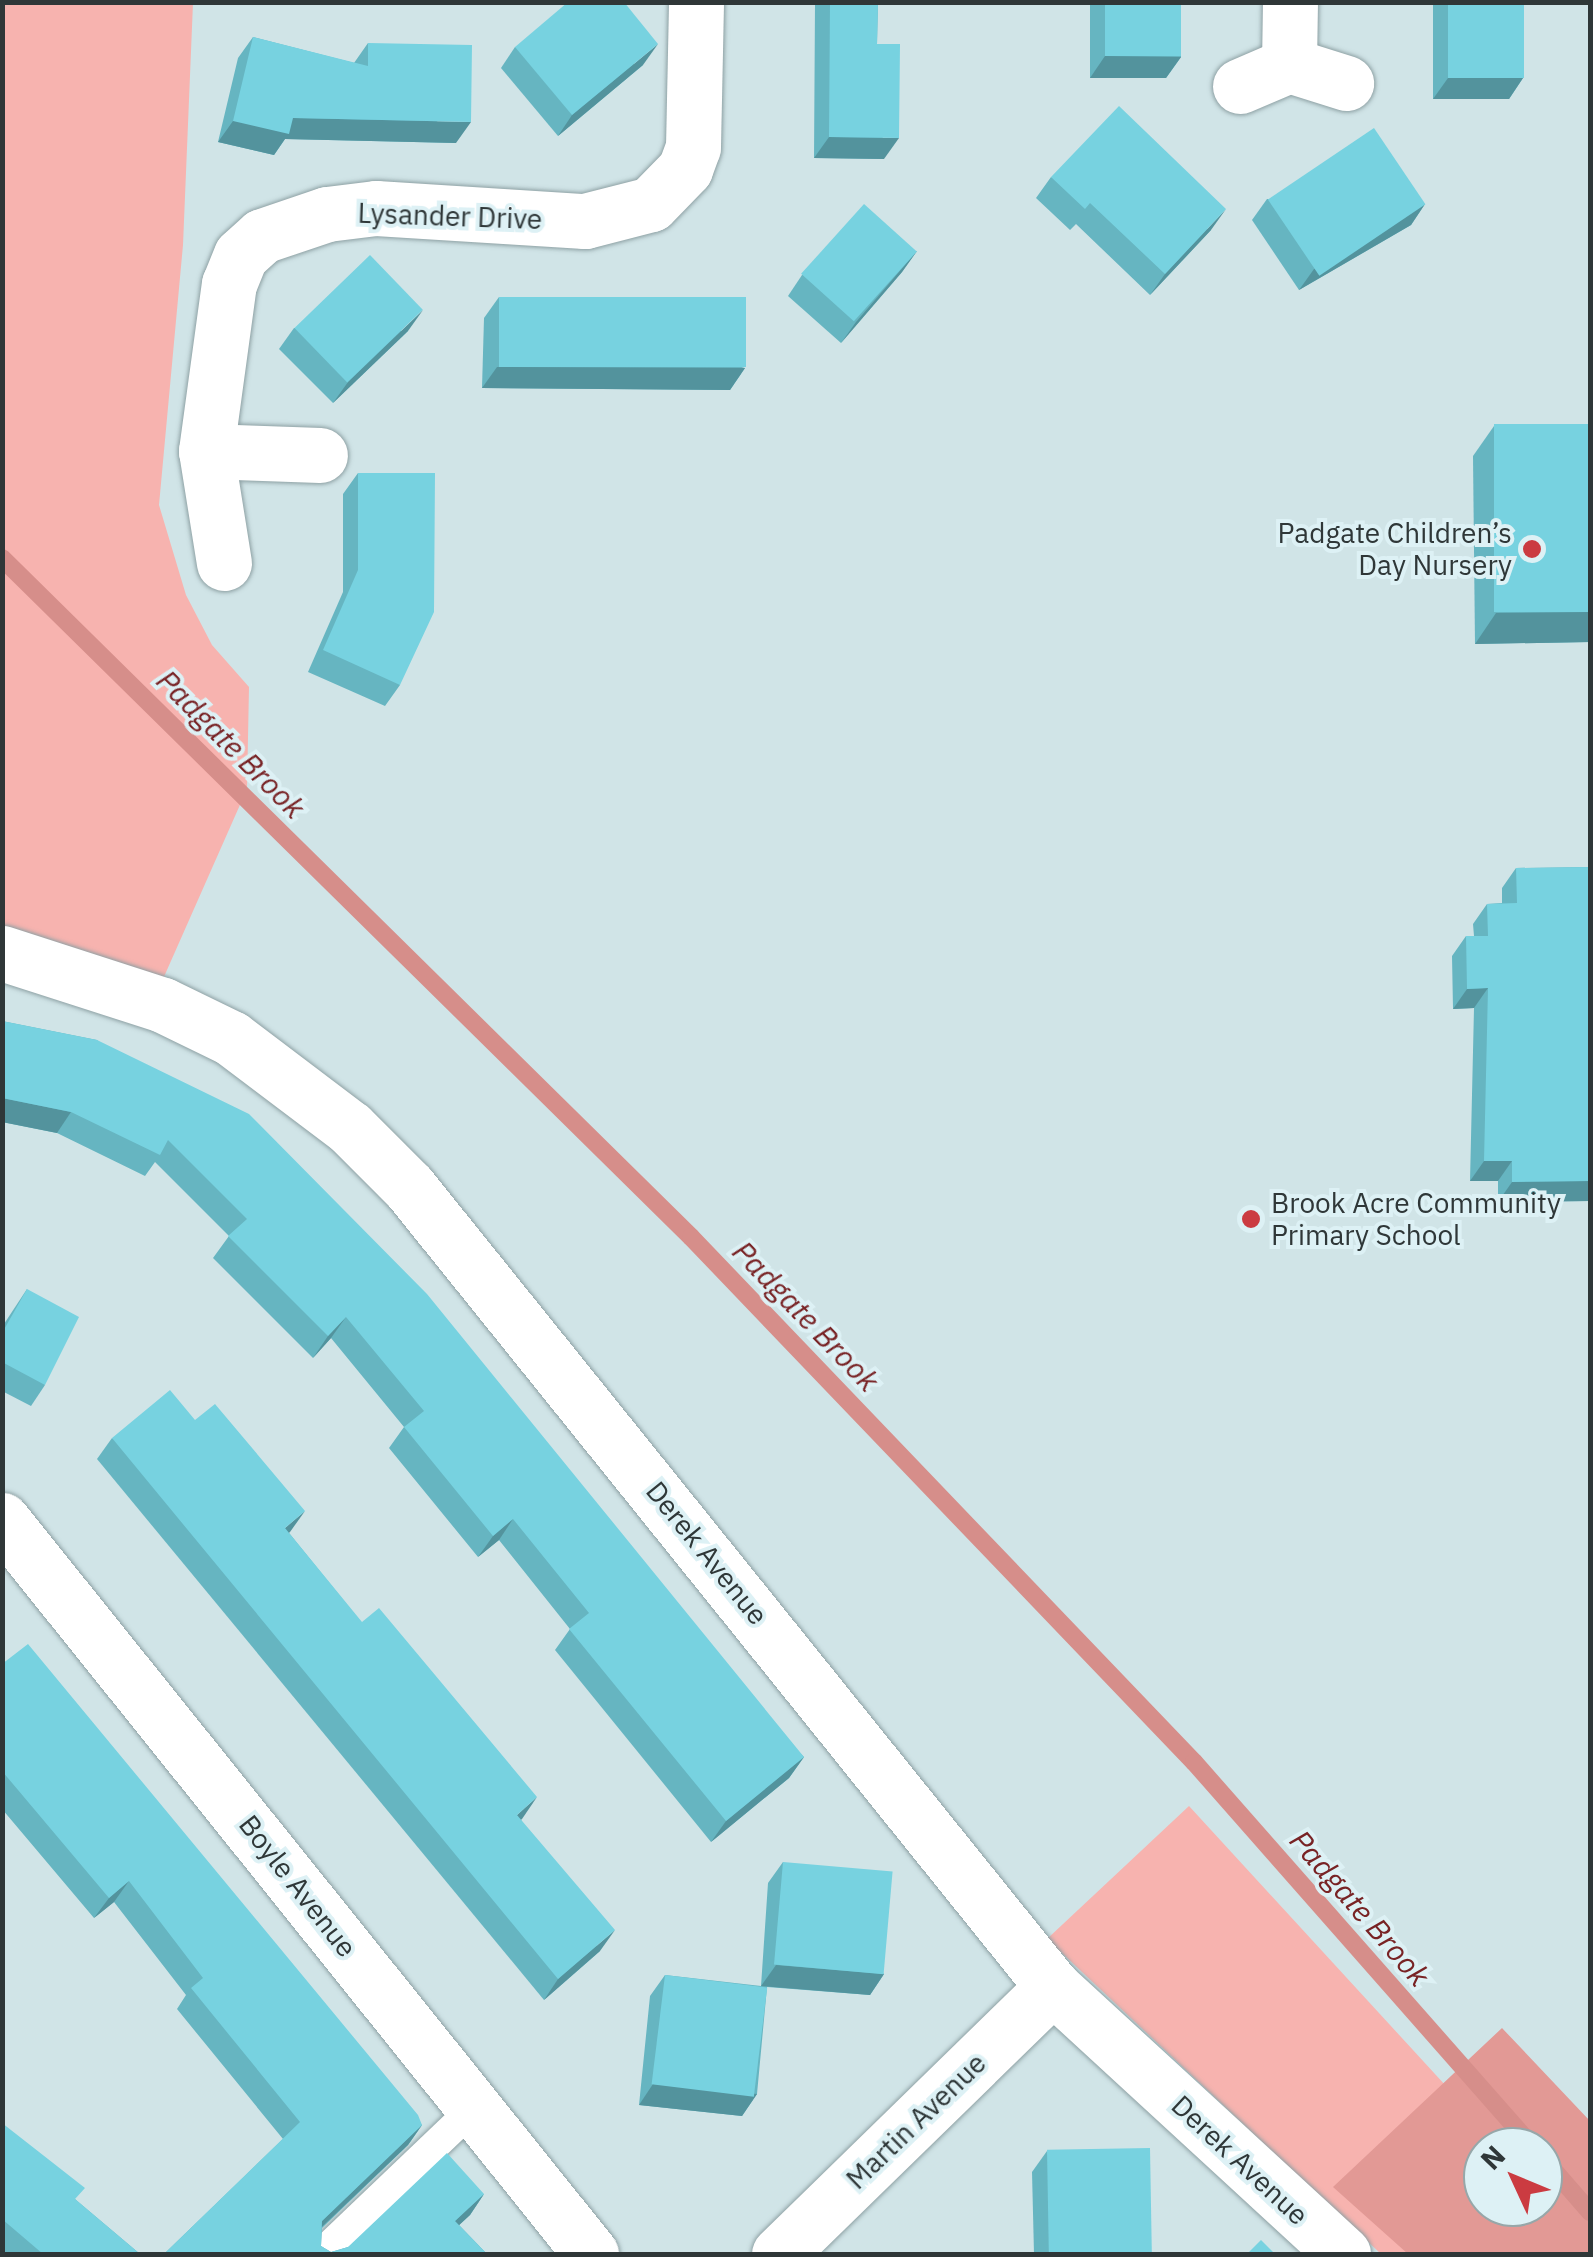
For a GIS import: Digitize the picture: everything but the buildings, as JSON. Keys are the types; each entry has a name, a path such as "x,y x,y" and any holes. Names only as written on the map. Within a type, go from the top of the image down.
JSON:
{"street":[{"name":"Lysander Drive","path":"224,563 206,451 229,284 241,255 262,236 327,214 376,208 585,221 620,217 651,204 685,169 693,147 696,2"},
{"path":"1288,64 1290,2"},
{"path":"1240,86 1288,64 1346,83"},
{"path":"206,451 320,455"},
{"name":"Derek Avenue","path":"2,954 163,1005 232,1038 287,1076 374,1152 422,1202 1053,1988 1343,2254"},
{"name":"Boyle Avenue","path":"2,1520 590,2254"},
{"name":"Martin Avenue","path":"779,2254 1053,1988"}],"lane":[{"path":"321,2254 474,2108"}],"shaded area":[{"path":"2,3 193,3 183,245 159,505 186,595 212,645 249,687 247,789 163,979 3,928"},
{"path":"1189,1806 1484,2127 1463,2127 1463,2227 1563,2227 1590,2254 1381,2254 1047,1939"},
{"path":"1502,2028 1590,2121 1590,2254 1408,2254 1333,2187"}],"waterway":[{"name":"Padgate Brook","path":"2,558 691,1237 1194,1762 1515,2127"},
{"name":"Padgate Brook","path":"1563,2181 1590,2212"}],"place":[{"name":"Padgate Children’s Day Nursery","path":"1532,549"},
{"name":"Brook Acre Community Primary School","path":"1251,1219"}]}
